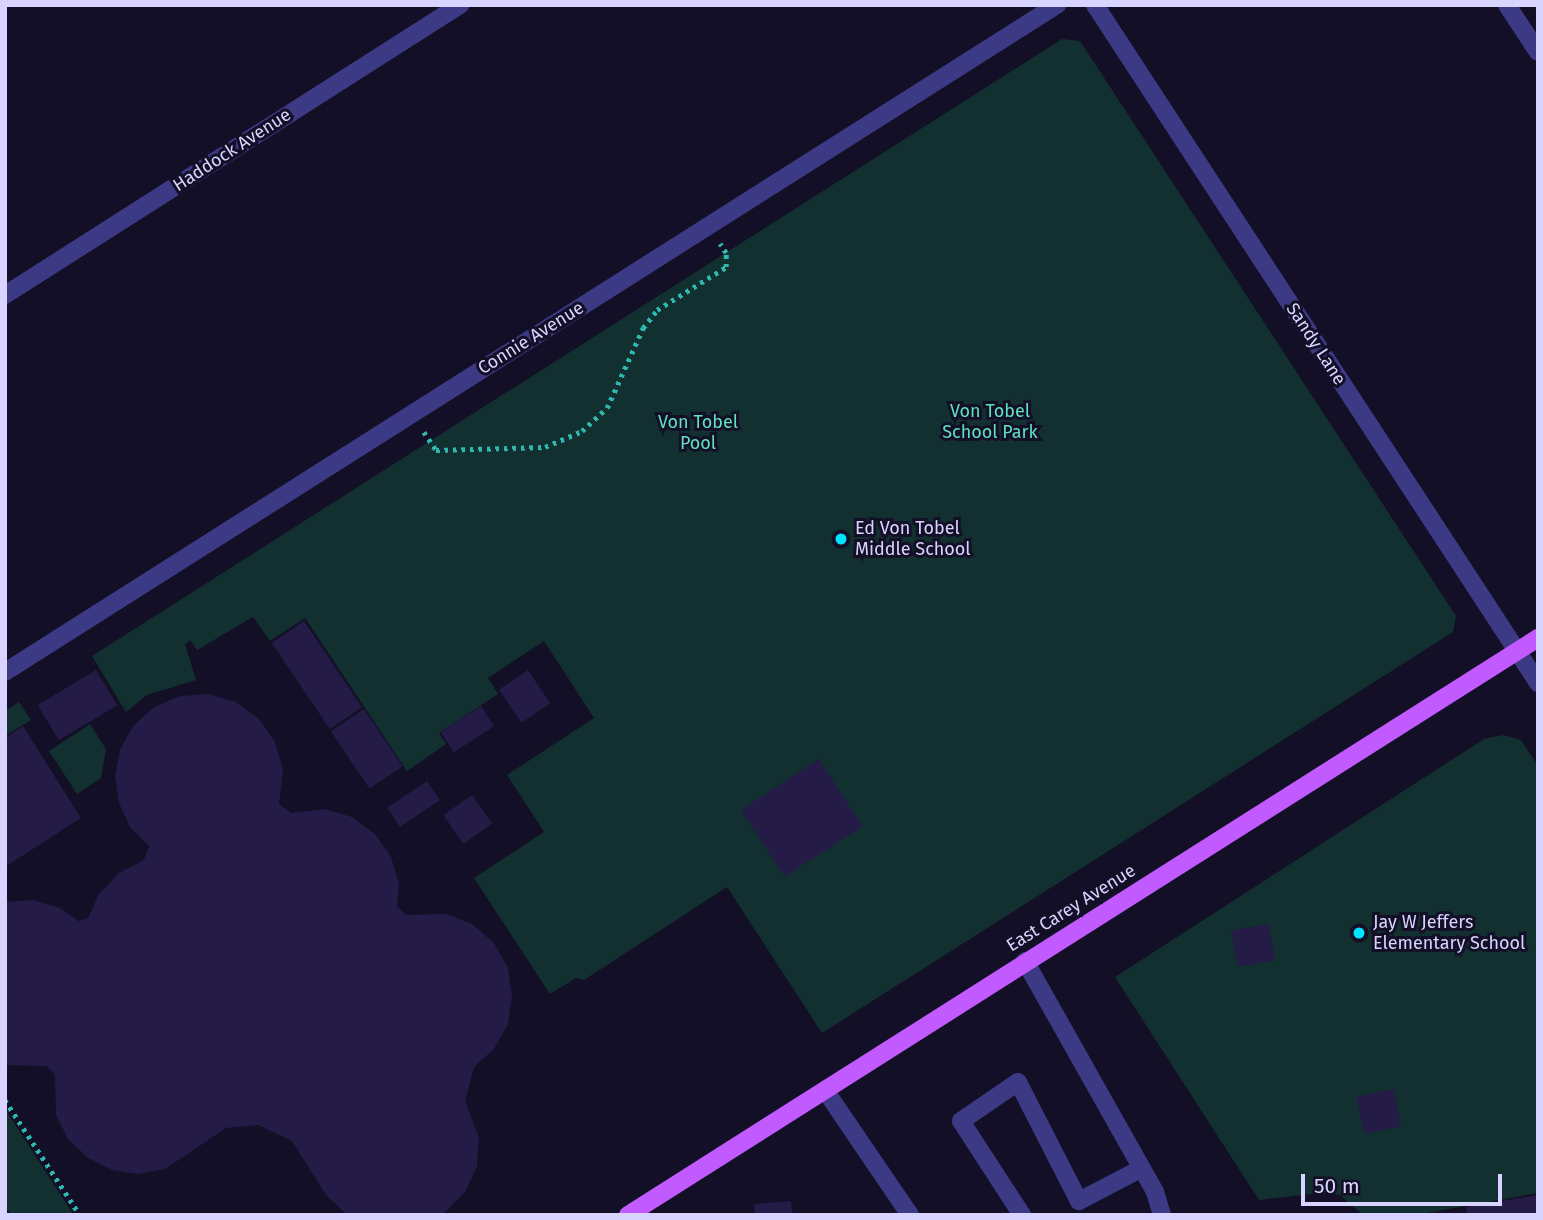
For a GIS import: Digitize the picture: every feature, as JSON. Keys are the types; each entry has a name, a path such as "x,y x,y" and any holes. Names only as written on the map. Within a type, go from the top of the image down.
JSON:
{"main road":[{"name":"East Carey Avenue","path":"628,1215 1538,638"}],"street":[{"name":"Haddock Avenue","path":"5,295 460,5"},
{"name":"Connie Avenue","path":"5,672 1057,5"},
{"name":"Sandy Lane","path":"1095,5 1538,683"},
{"path":"1507,5 1538,52"},
{"path":"1026,961 1142,1168 1162,1215"},
{"path":"1022,1215 961,1121 1018,1082 1081,1208 1142,1168"},
{"path":"825,1090 911,1215"}],"path":[{"path":"412,414 436,450 545,447 582,431 607,408 643,328 657,310 726,267 726,253 709,226"},
{"path":"5,1100 80,1215"}],"green space":[{"name":"Von Tobel School Park","path":"1062,39 1080,41 1456,616 1453,632 822,1033 727,887 584,980 576,978 550,994 474,878 544,832 507,775 594,718 544,641 488,678 498,694 439,733 446,744 407,771 305,618 270,641 253,617 197,650 190,640 185,644 196,680 147,695 126,712 92,656"},
{"path":"19,702 31,720 5,736 5,711"},
{"path":"90,724 106,749 101,778 77,794 49,751"},
{"name":"Jay W Jeffers Elementary School","path":"1503,735 1521,740 1538,766 1538,1193 1415,1215 1363,1215 1340,1195 1320,1193 1259,1200 1115,977 1484,739"},
{"path":"5,1109 73,1214 11,1215 5,1206"}],"building":[{"path":"304,621 362,707 330,729 272,643"},
{"path":"96,670 117,705 59,740 38,705"},
{"path":"528,670 550,703 521,723 499,690"},
{"path":"208,694 236,702 259,719 275,742 283,769 279,804 291,813 325,809 352,817 375,834 391,857 399,884 397,906 406,915 446,914 472,924 494,943 508,968 512,996 508,1024 494,1049 474,1067 465,1101 479,1138 477,1166 465,1192 442,1215 347,1215 326,1195 292,1141 258,1125 226,1128 165,1169 138,1174 112,1170 88,1158 68,1139 56,1115 55,1075 47,1066 5,1065 5,902 33,900 60,908 78,921 88,918 99,894 119,873 144,860 149,846 130,827 119,803 115,776 120,750 133,726 154,707 180,696"},
{"path":"481,706 494,726 454,752 441,732"},
{"path":"364,709 403,766 369,789 331,731"},
{"path":"23,726 81,818 5,867 5,738"},
{"path":"819,759 863,826 785,877 741,810"},
{"path":"427,781 440,800 400,827 387,808"},
{"path":"472,795 492,824 463,844 443,815"},
{"path":"1269,924 1275,961 1237,966 1231,930"},
{"path":"1394,1089 1401,1126 1364,1134 1357,1096"},
{"path":"1538,1195 1538,1215 1461,1215 1467,1212 1466,1207"},
{"path":"791,1201 792,1213 798,1215 755,1215 754,1204"}],"place":[{"name":"Ed Von Tobel Middle School","path":"841,539"},
{"name":"Jay W Jeffers Elementary School","path":"1359,933"}],"park label":[{"name":"Von Tobel Pool","path":"698,433"}]}
